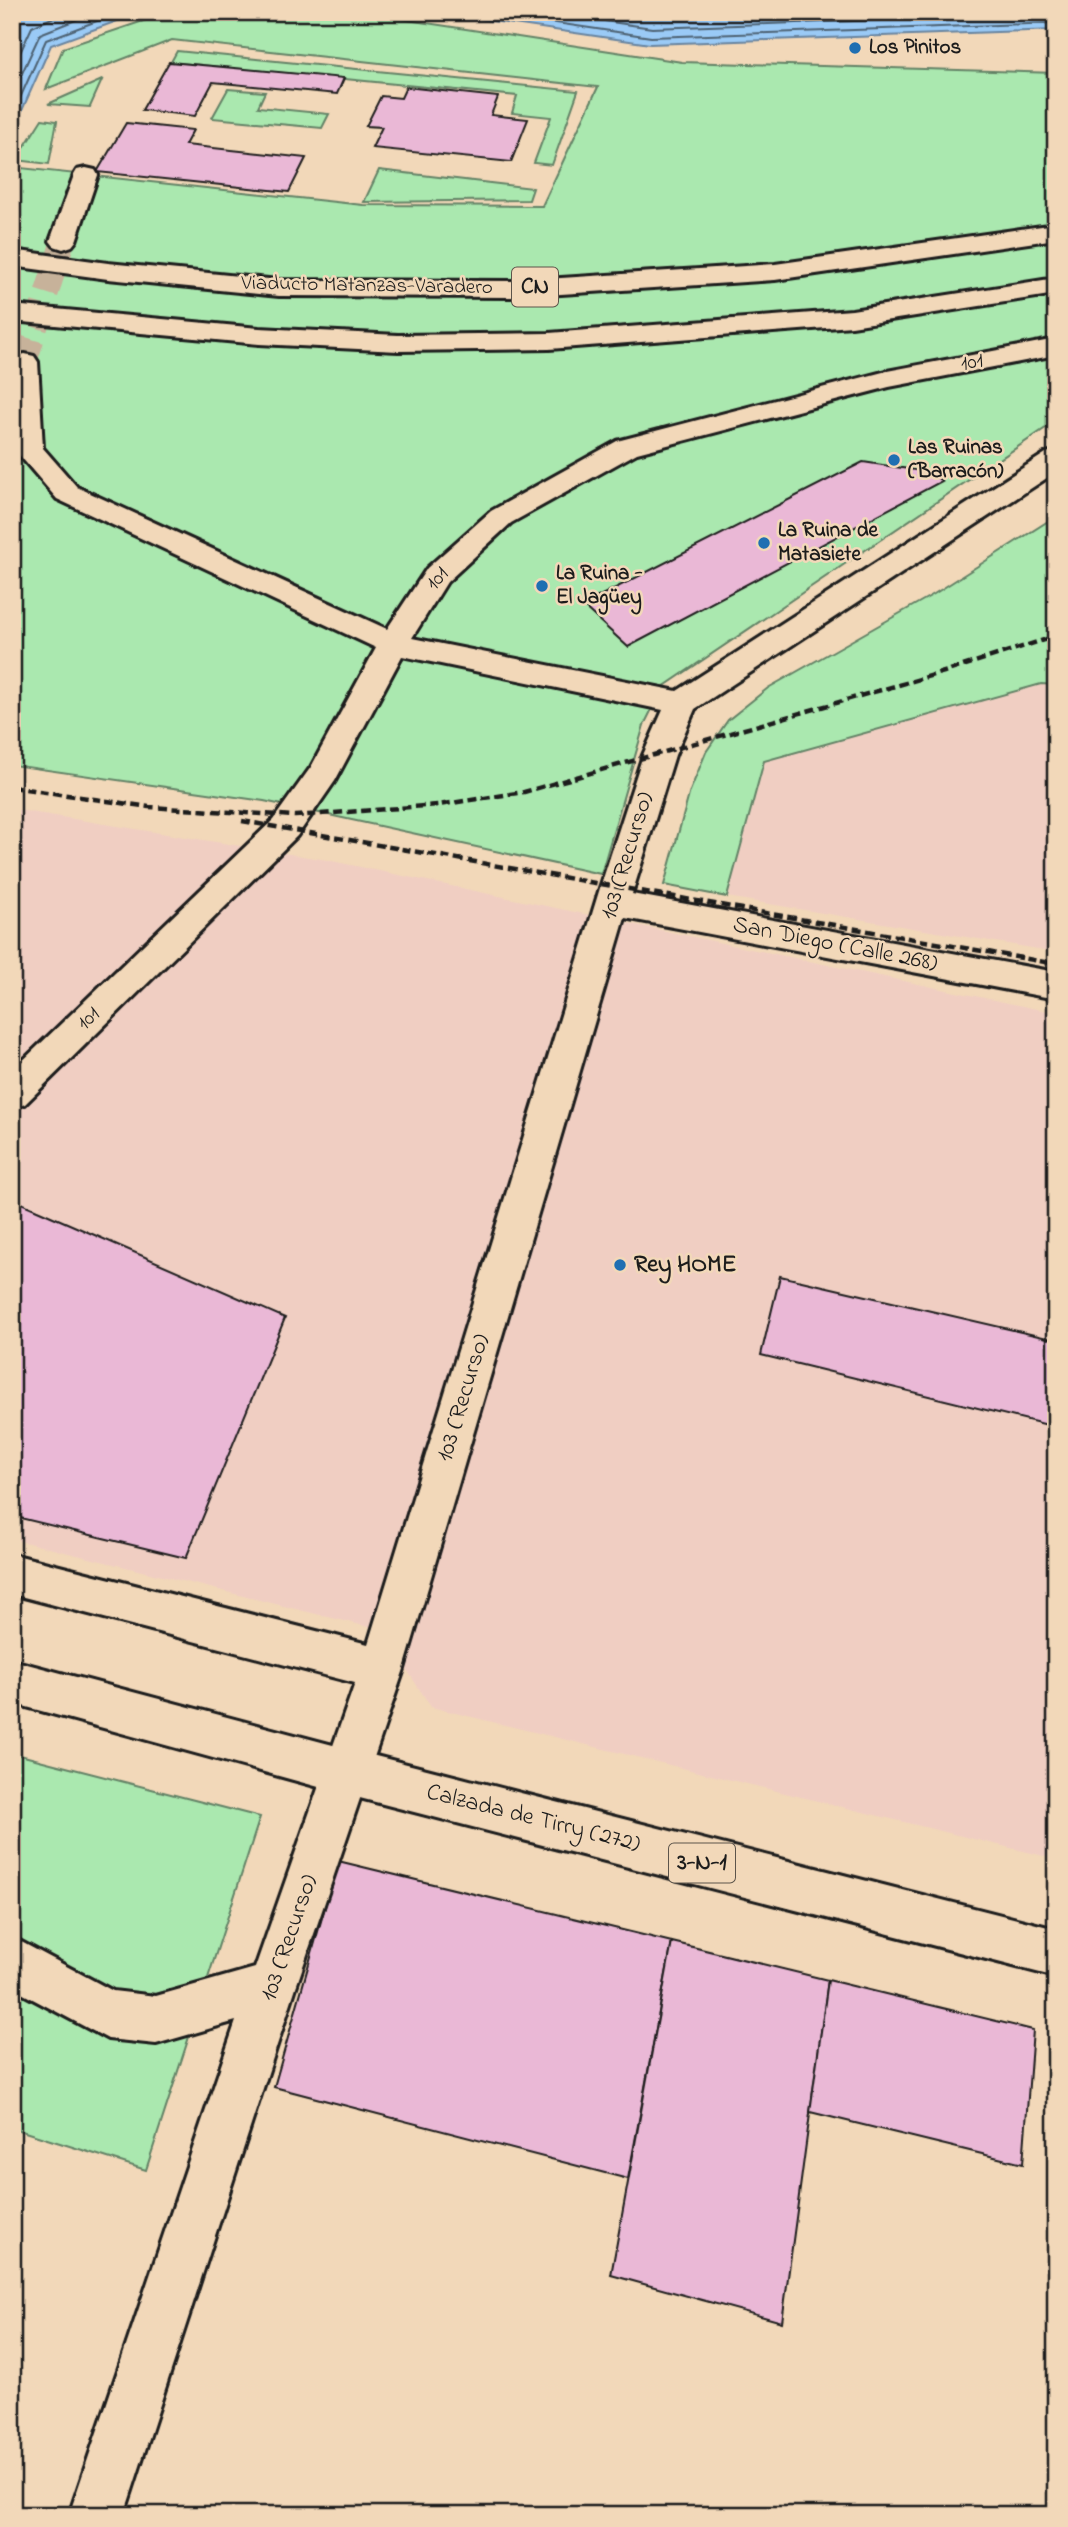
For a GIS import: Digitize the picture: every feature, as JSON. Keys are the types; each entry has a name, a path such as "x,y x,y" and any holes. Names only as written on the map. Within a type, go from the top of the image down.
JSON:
{"main road":[{"path":"63,241 86,175"},
{"name":"Viaducto Matanzas-Varadero","path":"12,258 108,271 279,288 515,289 775,272 1056,230"},
{"name":"CN","path":"12,313 259,336 370,342 549,341 852,318 1056,286"},
{"name":"101","path":"12,1094 285,828 324,773 393,643 437,575 501,517 627,447 887,379 1056,347"},
{"path":"25,362 29,450 67,493 393,643 682,703 1056,459"},
{"name":"103 (Recurso)","path":"96,2515 272,1987 382,1669 613,903 659,755 682,703"},
{"name":"San Diego (Calle 268)","path":"613,903 1056,986"},
{"path":"12,1574 382,1669"},
{"name":"Calzada de Tirry (272)","path":"12,1681 348,1772 1056,1953"},
{"path":"12,1961 108,2015 156,2020 272,1987"}],"shaded area":[{"path":"1041,684 1056,685 1056,952 727,897 764,761"},
{"path":"12,809 327,860 1056,1013 1056,1859 431,1707 381,1630 12,1539"}],"green space":[{"path":"178,12 355,12 682,62 1056,73 1056,421 663,687 644,725 601,874 264,801 12,765 12,167 363,205 542,206 598,87 172,40 46,89 63,48"},
{"path":"177,51 578,91 552,165 534,163 551,117 512,113 517,96 171,62"},
{"path":"102,80 90,107 48,104"},
{"path":"228,89 265,92 258,107 329,114 322,128 212,118"},
{"path":"42,119 57,121 49,164 16,160"},
{"path":"379,170 533,188 529,200 364,202"},
{"path":"1056,516 1056,685 1041,684 764,761 727,897 664,885 690,791 706,752 728,720 768,688 934,594"},
{"path":"12,1753 260,1817 146,2170 12,2128"}],"water":[{"path":"12,12 142,12 51,45 12,133"},
{"path":"431,12 1056,12 1056,30 650,44"}],"building":[{"path":"169,62 344,78 337,94 213,82 195,116 142,110"},
{"path":"406,87 498,97 491,115 528,119 511,162 372,148 382,127 366,126 381,96 401,98"},
{"path":"126,123 193,130 185,145 306,158 289,192 97,172"},
{"name":"La Ruina de Matasiete","path":"863,462 928,472 942,481 628,647 582,605"},
{"path":"12,1199 285,1318 186,1558 12,1516"},
{"path":"780,1276 1056,1340 1056,1427 761,1355"},
{"path":"338,1861 672,1942 628,2179 274,2087"},
{"path":"672,1942 828,1980 782,2322 611,2275"},
{"path":"828,1980 1033,2030 1023,2164 810,2112"}],"tunnel":[{"path":"25,362 63,241"}],"railway":[{"path":"12,787 149,807 295,816 438,805 524,792 944,672 1056,636"},
{"path":"242,821 1056,964"}],"place":[{"name":"Los Pinitos","path":"855,48"},
{"name":"Las Ruinas (Barracón)","path":"894,460"},
{"name":"La Ruina de Matasiete","path":"764,543"},
{"name":"La Ruina - El Jagüey","path":"542,586"},
{"name":"Rey HOME","path":"620,1265"}]}
